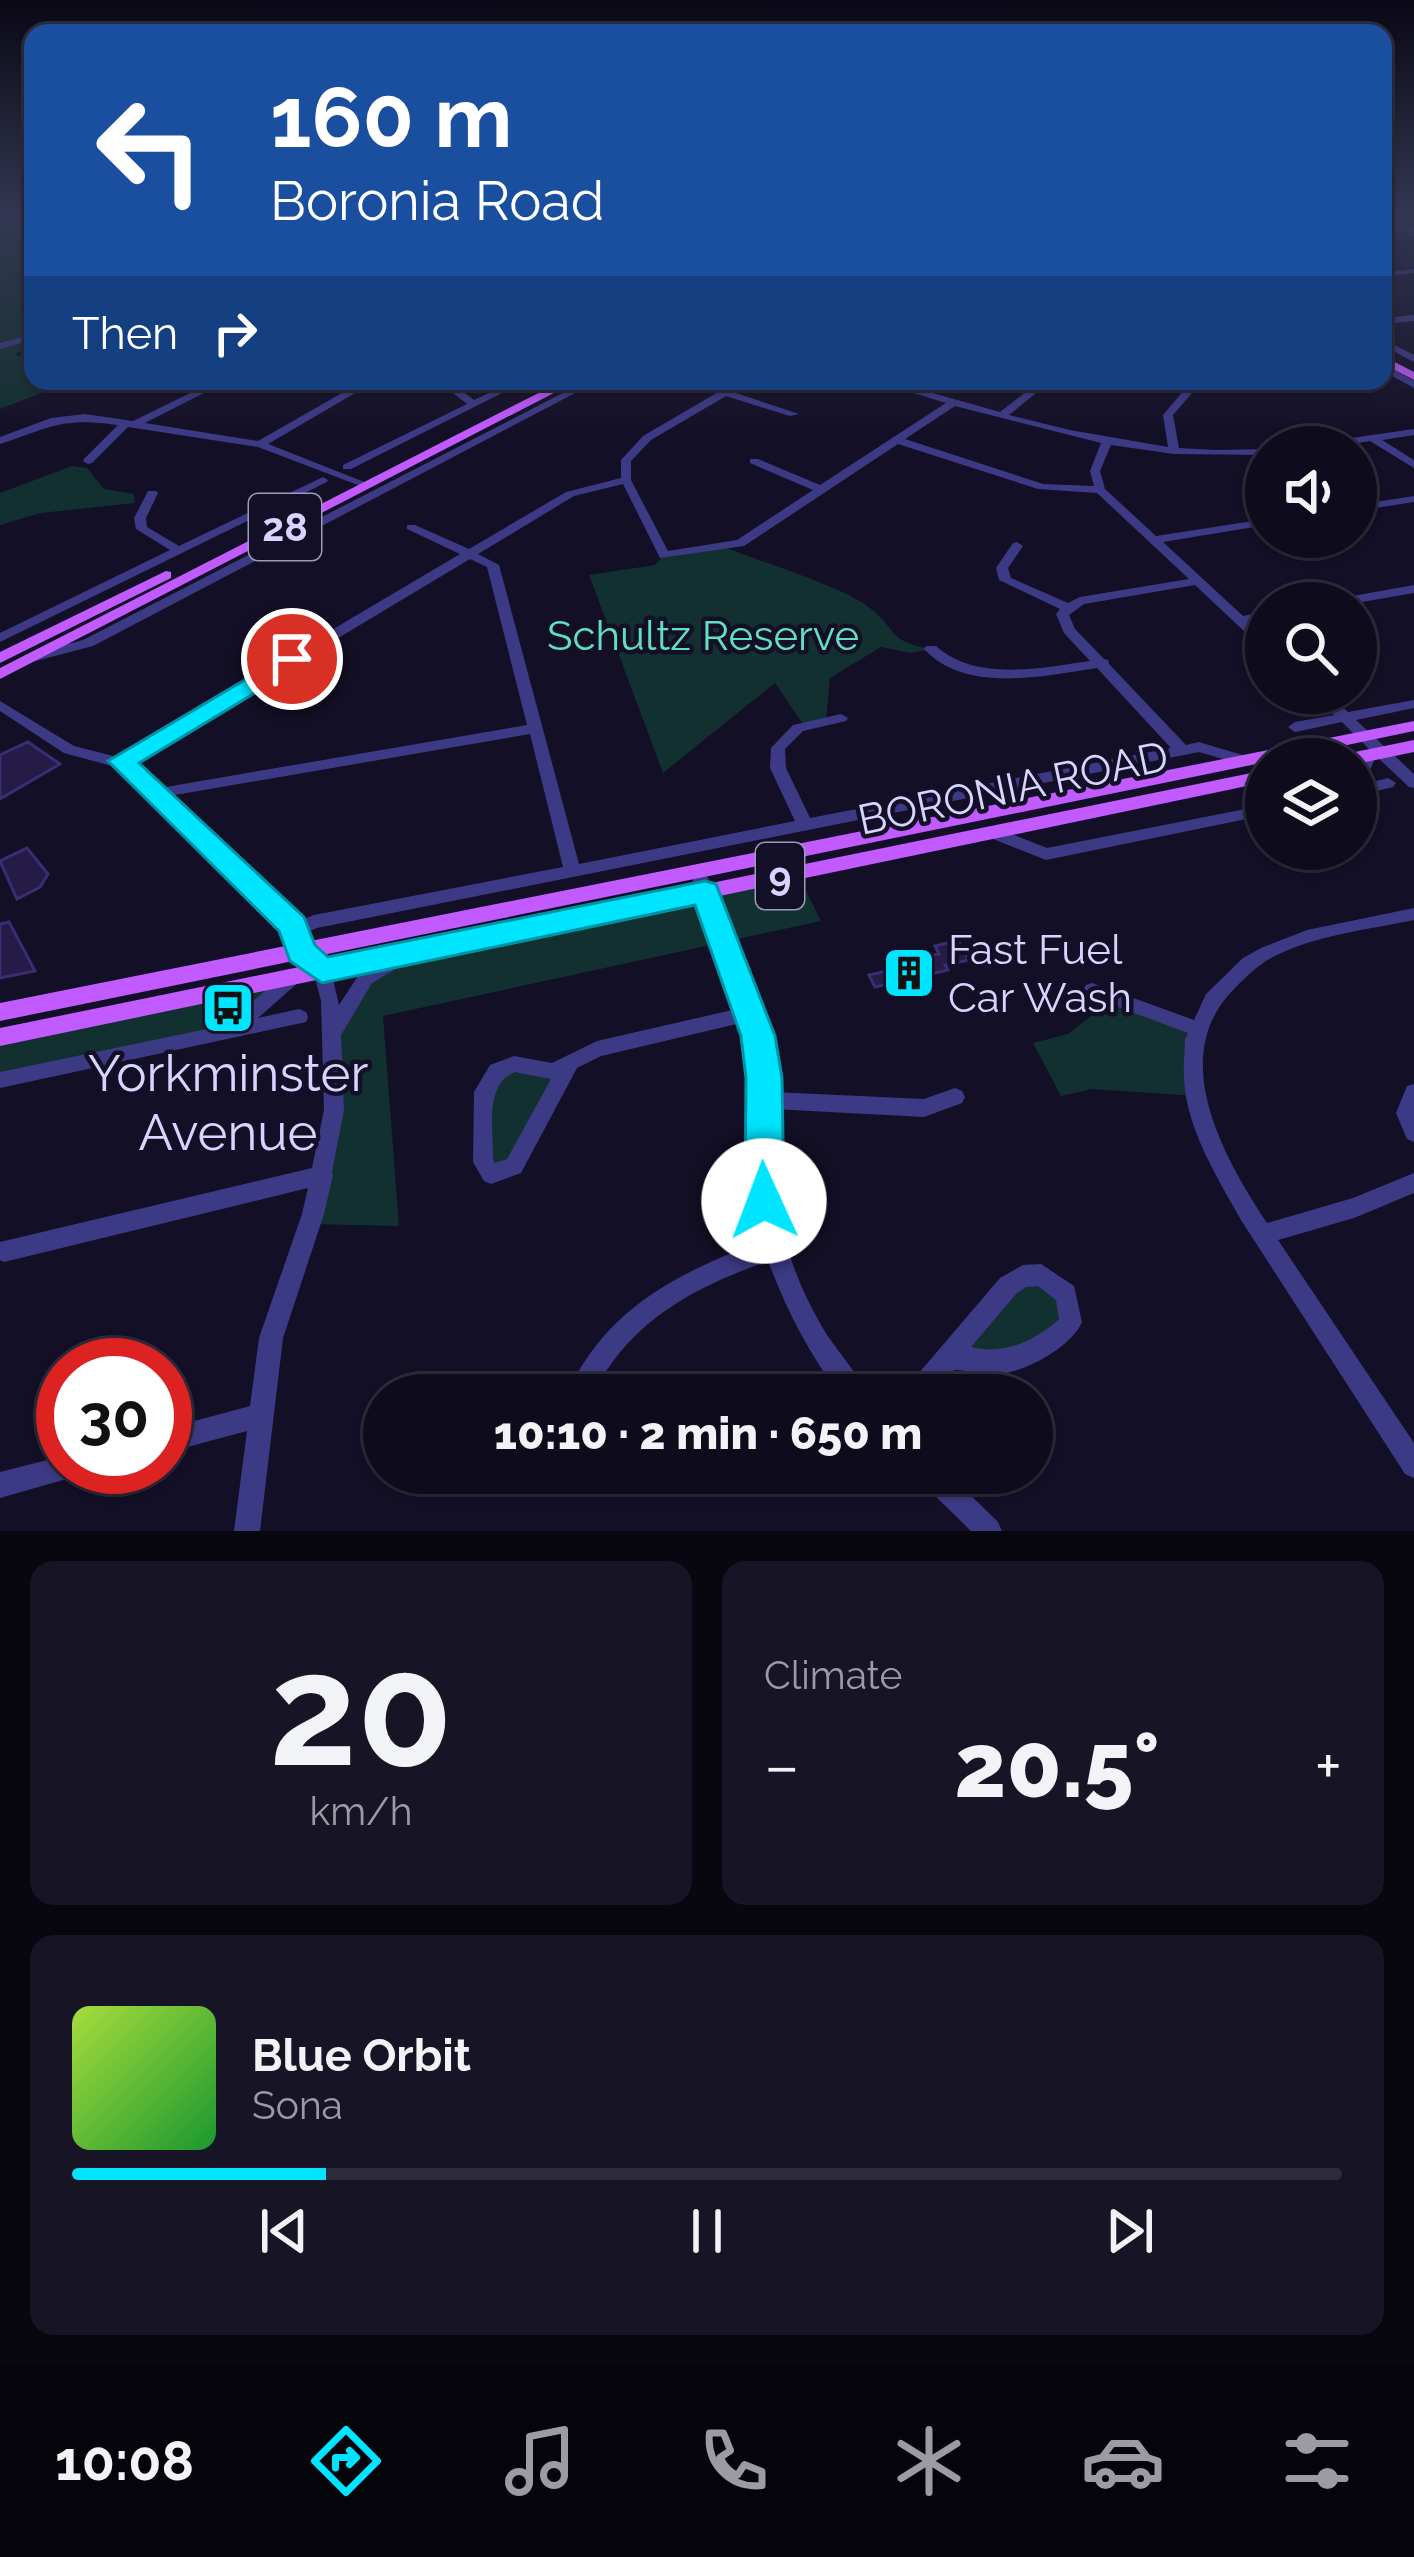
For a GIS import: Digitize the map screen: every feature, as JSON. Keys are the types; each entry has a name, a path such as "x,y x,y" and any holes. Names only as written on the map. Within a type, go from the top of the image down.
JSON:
{"main road":[{"name":"28","path":"0,658 155,588 356,478 532,390"},
{"name":"28","path":"356,478 551,390"},
{"name":"28","path":"0,674 128,601"},
{"name":"BORONIA ROAD","path":"1377,745 1414,726"},
{"name":"BORONIA ROAD","path":"1377,750 1414,746"},
{"name":"BORONIA ROAD","path":"0,1037 415,952 701,881 1244,760"},
{"name":"BORONIA ROAD","path":"0,1012 298,941 994,832 1245,780"}],"street":[{"path":"88,461 130,423 202,390"},
{"path":"455,390 474,405"},
{"path":"0,441 71,411 260,444 356,478 398,442 503,390"},
{"path":"32,658 88,643 576,390"},
{"path":"728,390 638,444 625,463 626,480 658,550 675,556 735,546 954,402"},
{"path":"914,390 1107,442 1174,451 1245,452"},
{"path":"1003,415 1035,390"},
{"path":"1174,451 1168,415 1189,390"},
{"path":"260,444 352,391"},
{"path":"724,392 794,414"},
{"path":"1377,437 1414,432"},
{"path":"897,440 1035,485 1100,490"},
{"path":"1377,441 1414,465"},
{"path":"1107,442 1095,471 1100,490 1245,625"},
{"path":"754,461 822,490"},
{"path":"0,638 322,480"},
{"path":"122,761 576,491 626,480"},
{"path":"152,493 140,518 142,529 178,550"},
{"path":"1377,505 1414,499"},
{"path":"1153,540 1245,525"},
{"path":"411,527 494,566 573,872"},
{"path":"1017,546 1008,553 1002,577 1014,588 1066,607 1197,581"},
{"path":"1377,596 1414,590"},
{"path":"1066,607 1065,625 1182,750"},
{"path":"1240,620 1245,619"},
{"path":"931,649 940,660 970,673 1102,663"},
{"path":"1295,727 1414,704"},
{"path":"0,705 69,750 122,761 159,794 322,970 334,1031 334,1109 323,1175 276,1316 247,1531"},
{"path":"1341,714 1358,738"},
{"path":"805,825 780,775 778,748 798,728 841,718"},
{"path":"159,794 536,728"},
{"name":"BORONIA ROAD","path":"298,941 314,922 1182,750 1205,747 1244,760"},
{"path":"1377,759 1414,784"},
{"path":"1377,785 1388,783"},
{"path":"994,832 1046,854 1245,814"},
{"path":"701,881 751,1013 765,1100 762,1171 774,1249 818,1343 840,1374"},
{"path":"1414,914 1267,952 1233,976 1198,1029 1193,1068 1200,1116 1224,1173 1414,1465"},
{"path":"334,1031 366,978 415,952"},
{"path":"231,1030 294,976"},
{"path":"1092,990 1198,1029"},
{"path":"569,1065 514,1166 491,1174 483,1162 487,1082 514,1064 550,1071 597,1049 751,1013"},
{"path":"0,1080 299,1017"},
{"path":"1414,1092 1406,1113 1414,1133"},
{"path":"765,1100 924,1108 955,1097"},
{"path":"4,1251 323,1175"},
{"path":"1263,1234 1354,1208 1414,1183"},
{"path":"591,1374 608,1345 647,1306 712,1268 774,1249"},
{"path":"935,1374 1015,1280 1041,1275 1066,1294 1071,1322 1057,1337 999,1363 961,1355 948,1360"},
{"path":"192,1434 262,1415"},
{"path":"0,1485 36,1475"},
{"path":"949,1494 980,1528"}],"green space":[{"path":"0,288 24,288 24,350 15,354 24,358 24,390 50,390 0,409"},
{"path":"72,466 87,468 104,489 134,494 135,503 41,513 0,525 0,493"},
{"name":"Schultz Reserve","path":"727,548 841,591 879,615 899,638 931,649 911,653 881,647 830,678 826,720 804,726 775,683 663,773 589,575 655,565 664,555"},
{"path":"797,873 821,921 383,1016 399,1226 309,1224 323,1175 334,1031 386,964"},
{"path":"294,976 231,1030 0,1080 0,1037"},
{"path":"1114,998 1198,1029 1196,1096 1092,1089 1061,1096 1033,1043 1068,1034"},
{"path":"559,1070 514,1166 491,1174 484,1092 497,1071"},
{"path":"1023,1276 1066,1294 1057,1337 970,1357 972,1325"}],"building":[{"path":"28,742 60,764 0,799 0,755"},
{"path":"27,848 48,874 40,887 17,899 0,861"},
{"path":"9,922 35,971 0,978 0,924"},
{"name":"Fast Fuel Car Wash","path":"958,940 969,960 945,965 948,970 875,987 869,975 922,963 919,958 939,954 935,946"}],"place":[{"name":"Fast Fuel Car Wash","path":"909,973"},
{"name":"Yorkminster Avenue","path":"228,1008"}],"route":[{"path":"292,659 122,761 293,926 301,952 322,970 705,892 758,1036 765,1100 764,1201"}]}
